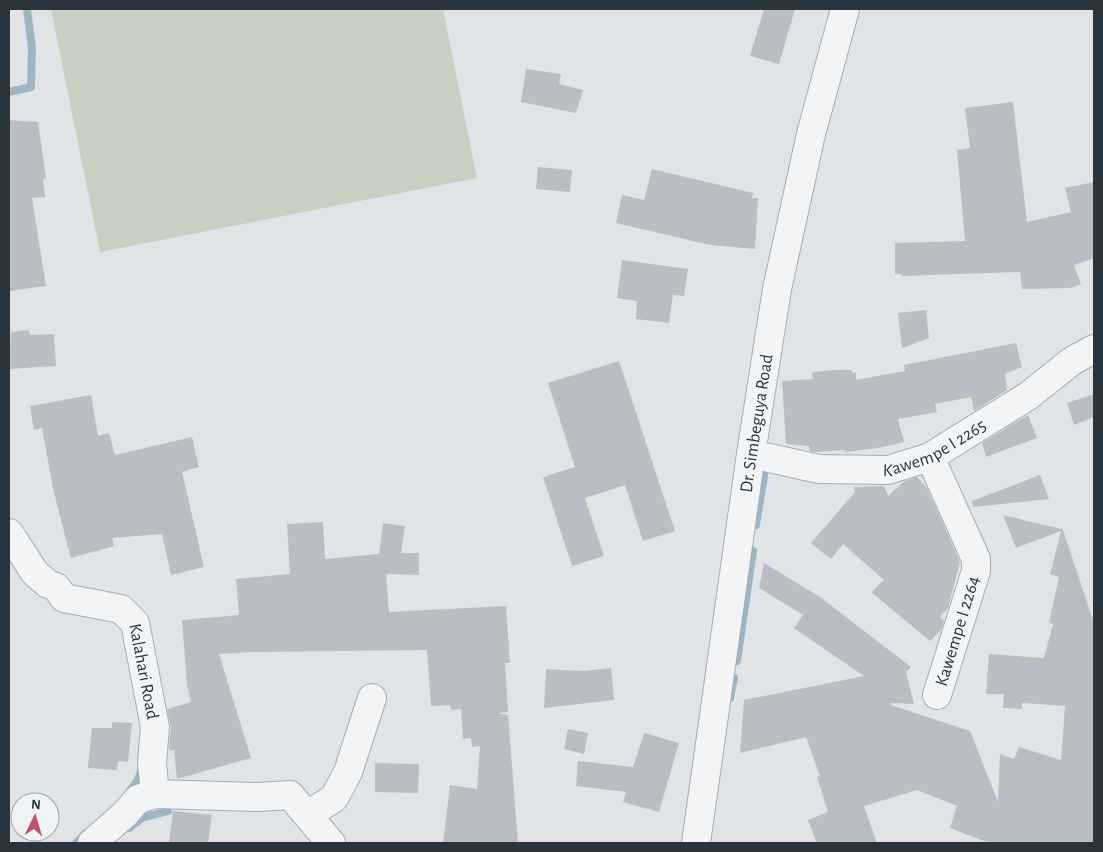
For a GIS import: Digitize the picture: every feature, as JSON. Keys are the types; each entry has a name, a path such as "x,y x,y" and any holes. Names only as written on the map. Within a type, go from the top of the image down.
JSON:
{"street":[{"name":"Dr. Simbeguya Road","path":"696,843 751,454 778,289 811,134 845,9"},
{"name":"Kawempe I 2265","path":"751,454 819,469 888,470 930,457 1028,396 1072,361 1094,349"},
{"name":"Kawempe I 2264","path":"930,457 976,559 976,571 937,695"},
{"name":"Kalahari Road","path":"9,533 35,573 48,584 56,587 64,598 121,608 136,623 155,727 152,763 155,794"},
{"path":"308,815 334,798 348,772 372,698"},
{"path":"92,843 125,814 138,799 155,794 258,797 290,795 331,843"}],"shaded area":[{"path":"51,9 443,9 477,178 100,252"}],"building":[{"path":"764,9 795,9 779,64 750,56"},
{"path":"526,69 561,74 559,84 583,90 576,113 521,102"},
{"path":"1013,102 1027,222 1071,212 1065,188 1094,182 1094,258 1074,265 1081,284 1070,288 1022,289 1020,272 902,276 901,274 895,274 895,243 965,241 957,150 970,148 965,108"},
{"path":"9,120 38,122 46,178 43,179 45,197 32,198 46,286 9,291"},
{"path":"538,167 572,170 570,192 536,189"},
{"path":"652,169 753,193 752,198 758,198 755,249 710,245 616,223 622,195 644,200"},
{"path":"622,260 688,269 684,296 673,295 669,323 636,319 637,301 617,298"},
{"path":"926,310 929,338 902,348 898,313"},
{"path":"29,330 30,335 54,334 56,366 9,369 11,332"},
{"path":"1016,343 1022,367 1005,374 1007,390 974,411 971,397 935,404 937,412 898,419 904,442 878,448 845,452 845,450 816,452 810,451 809,446 786,444 782,381 813,379 812,372 836,370 852,370 852,373 856,372 856,380 905,371 904,365"},
{"path":"619,361 675,531 643,541 625,485 585,498 604,556 572,566 543,477 575,467 548,383"},
{"path":"1094,394 1094,417 1074,425 1067,403"},
{"path":"91,395 98,436 109,433 115,455 192,437 199,467 182,472 204,567 171,575 162,534 112,538 114,546 71,558 54,493 42,428 34,430 30,406"},
{"path":"1028,415 1037,438 986,457 982,443"},
{"path":"1040,475 1049,499 973,507 972,501"},
{"path":"917,477 927,488 960,562 948,608 940,617 944,621 941,630 930,641 871,592 884,580 843,544 831,559 811,543 855,492 854,487 884,486 888,496 905,481"},
{"path":"1003,515 1061,529 1062,527 1094,623 1094,843 995,843 981,840 950,828 957,806 917,790 864,806 877,843 817,843 808,820 828,812 817,777 820,776 806,737 740,753 744,700 864,676 794,628 803,615 759,588 764,563 820,597 911,667 906,672 914,704 891,703 891,705 970,731 998,802 1000,754 1014,759 1019,747 1061,760 1065,706 1022,703 1022,709 1003,708 1004,694 986,694 989,654 1044,658 1053,624 1049,623 1059,577 1050,574 1061,531 1016,548"},
{"path":"323,522 325,559 379,554 383,523 405,526 401,553 419,553 419,575 386,574 389,612 506,606 510,663 505,663 508,712 498,713 508,715 518,843 443,843 450,785 477,789 480,746 472,747 471,738 463,739 461,709 451,710 450,705 431,706 427,650 219,654 251,758 177,779 174,750 170,751 169,748 171,728 167,709 191,702 187,686 182,620 239,615 236,579 290,574 287,524"},
{"path":"611,668 614,700 544,708 546,669 582,671"},
{"path":"112,722 132,723 128,762 118,761 117,770 88,768 92,728 112,728"},
{"path":"568,729 588,733 584,754 564,749"},
{"path":"644,733 679,743 659,812 623,802 626,792 576,786 578,761 633,767"},
{"path":"375,763 419,764 418,793 375,792"},
{"path":"173,811 212,815 208,843 169,843"}],"waterway":[{"path":"9,92 31,87 32,48 27,9"},
{"path":"756,525 764,476"},
{"path":"737,661 753,551"},
{"path":"730,698 734,678"},
{"path":"129,792 138,780 142,768"},
{"path":"129,828 142,818 168,811"},
{"path":"76,843 86,833"}]}
